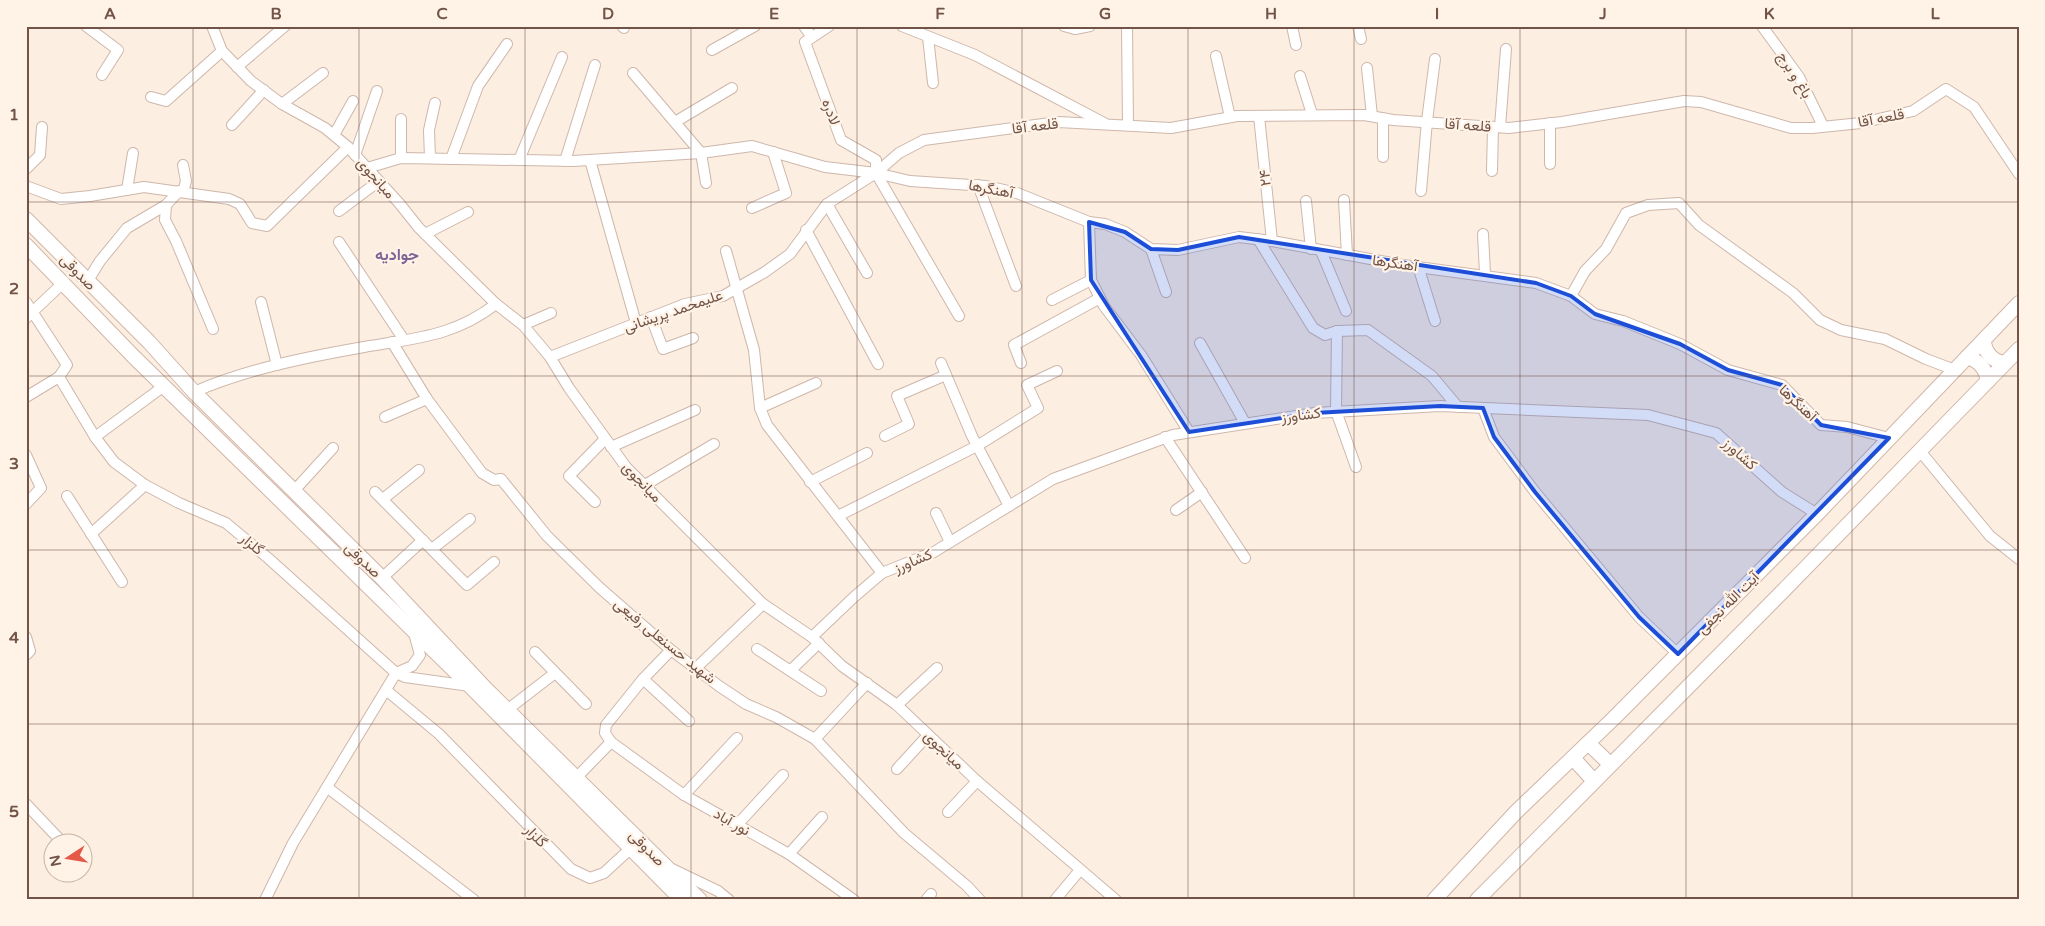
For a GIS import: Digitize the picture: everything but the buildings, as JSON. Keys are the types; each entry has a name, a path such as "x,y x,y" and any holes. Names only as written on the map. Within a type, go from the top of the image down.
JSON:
{"main road":[{"name":"صدوقی","path":"26,219 149,342 194,392 293,492 382,578 507,710 700,900"},
{"name":"صدوقی","path":"26,245 180,402 470,686 675,897"},
{"name":"آیت الله نجفی","path":"1434,900 1516,812 1573,758 1817,514 2019,303"},
{"path":"1984,340 1986,350 1990,356 2005,363"},
{"name":"آیت الله نجفی","path":"1476,900 2019,349"},
{"path":"1967,357 1975,360 1983,368 1988,381"},
{"path":"164,386 179,376"},
{"path":"180,402 194,392"},
{"path":"1588,743 1610,764"},
{"path":"1573,758 1594,781"}],"street":[{"path":"86,26 118,50 102,75"},
{"name":"میانجوی","path":"212,26 222,51 237,67 282,104 334,135 379,181 425,234 496,304 523,325 550,357 608,443 645,485 763,604 815,640 842,666 897,705 978,781 1115,900"},
{"path":"237,67 285,26"},
{"path":"712,50 755,26"},
{"path":"804,26 812,37 829,26"},
{"path":"902,26 975,56 1109,126"},
{"path":"1064,26 1075,29 1090,26"},
{"path":"1126,26 1128,125"},
{"path":"1292,26 1296,45"},
{"path":"1358,26 1361,39"},
{"name":"باغ و برج","path":"1762,26 1799,77 1823,126"},
{"name":"لادره","path":"812,37 805,42 841,140 876,160 876,173"},
{"path":"928,37 934,84"},
{"path":"452,159 478,86 507,44"},
{"path":"1492,171 1506,49"},
{"path":"151,97 166,101 222,51"},
{"path":"1216,56 1230,117"},
{"path":"519,160 562,57"},
{"path":"1421,191 1435,59"},
{"path":"565,161 595,65"},
{"path":"1367,68 1372,116"},
{"path":"282,104 323,73"},
{"path":"633,73 701,153 706,183"},
{"path":"1300,76 1312,114"},
{"path":"675,122 732,88"},
{"name":"قلعه آقا","path":"876,173 899,153 924,140 1058,122 1171,128 1230,117 1292,117 1312,114 1372,116 1497,127 1550,123 1684,101 1701,102 1791,128 1887,118 1913,111 1946,89 1974,107 2019,174"},
{"path":"232,125 264,90"},
{"path":"26,186 61,198 144,187 181,191 229,199 240,204 252,223 267,226 351,151 377,91"},
{"path":"334,135 353,101"},
{"path":"430,158 429,130 435,103"},
{"name":"۲۴","path":"1258,116 1272,241"},
{"path":"1383,118 1383,157"},
{"path":"400,158 401,119"},
{"path":"1550,123 1550,164"},
{"path":"26,169 40,155 42,127"},
{"name":"آهنگرها","path":"367,168 400,158 565,161 701,153 752,146 825,167 876,173 910,182 978,185 1017,193 1089,222 1105,224 1125,232 1151,249 1178,250 1239,237 1536,283 1571,296 1595,314 1623,320 1680,344 1728,370 1782,385 1821,425 1847,427 1889,438"},
{"path":"752,208 786,194 773,152"},
{"path":"127,190 133,153"},
{"path":"590,160 636,323"},
{"path":"87,282 100,261 127,228 166,206 181,191 186,180 183,165"},
{"path":"876,173 960,316"},
{"name":"علیمحمد پریشانی","path":"550,357 685,304 722,296 737,288 790,254 827,204 876,173"},
{"path":"339,211 379,181"},
{"path":"978,185 1016,286"},
{"path":"1344,200 1346,255"},
{"path":"1306,201 1316,250 1346,311"},
{"path":"1571,296 1585,271 1606,249 1626,213 1648,205 1679,203 1699,225 1793,293 1820,320 1841,330 1885,339 1955,370"},
{"path":"827,204 867,273"},
{"path":"166,206 165,220 176,241 212,330"},
{"path":"425,234 468,212"},
{"path":"1089,222 1091,280 1100,298 1141,355 1189,432"},
{"path":"806,230 878,364"},
{"path":"1483,234 1485,274"},
{"path":"1258,239 1313,328 1326,335 1337,331 1368,330 1432,376 1458,406"},
{"path":"339,242 404,340"},
{"path":"1151,249 1166,292"},
{"path":"726,252 754,350 760,408 767,425 882,574"},
{"path":"1418,266 1435,320"},
{"path":"1052,300 1091,280"},
{"path":"30,315 63,283"},
{"path":"1021,363 1014,345 1100,298"},
{"path":"26,302 30,315 67,365 59,377 26,397"},
{"path":"261,302 277,365"},
{"path":"194,392 223,379 277,365 461,327 478,318 496,304"},
{"path":"523,325 551,312"},
{"path":"651,317 664,349 694,338"},
{"path":"1337,331 1336,412 1356,467"},
{"name":"شهید حسنعلی رفیعی","path":"392,342 427,399 482,473 494,480 501,479 547,536 577,566 671,650 746,704 776,717 814,739 904,833 968,886 980,900"},
{"path":"1200,343 1245,424"},
{"path":"941,363 977,446 1009,506"},
{"path":"838,516 977,446 1038,408 1027,385 1057,371"},
{"path":"886,436 909,424 897,396 946,375"},
{"name":"گلزار","path":"59,377 95,437 114,462 145,484 179,503 226,523 268,558 396,673"},
{"path":"760,408 816,383"},
{"path":"95,437 164,386"},
{"path":"385,417 427,399"},
{"name":"کشاورز","path":"791,670 854,597 882,574 934,552 1054,480 1165,437 1189,432 1336,412 1458,406 1648,415 1716,432 1782,492 1817,514"},
{"path":"1483,408 1494,437 1534,492 1639,617 1678,654"},
{"path":"595,502 569,476 608,443 695,410"},
{"path":"1165,437 1246,558"},
{"path":"645,485 714,444"},
{"path":"293,492 333,448"},
{"path":"1920,451 1990,536 2019,559"},
{"path":"810,482 867,453"},
{"path":"26,456 41,488 26,504"},
{"path":"383,500 419,470"},
{"path":"91,534 145,484"},
{"path":"375,492 467,585 494,562"},
{"path":"1176,510 1202,492"},
{"path":"67,496 122,582"},
{"path":"936,512 950,542"},
{"path":"432,549 470,519"},
{"path":"382,578 423,540"},
{"path":"696,668 763,604"},
{"path":"265,900 293,843 396,673 412,666 420,655 418,643 411,628"},
{"path":"26,637 30,651 26,655"},
{"path":"576,778 611,742 605,732 606,725 643,679 671,650"},
{"path":"757,650 791,670 821,692"},
{"path":"535,652 586,704"},
{"path":"897,705 937,668"},
{"path":"396,673 405,677 470,686"},
{"path":"507,710 555,673"},
{"path":"643,679 689,721"},
{"path":"814,739 867,683"},
{"name":"گلزار","path":"386,690 439,734 571,869 590,878 604,873 630,849"},
{"path":"897,769 928,735"},
{"path":"684,795 737,738"},
{"name":"نور آباد","path":"611,742 684,795 789,854 854,900"},
{"path":"737,825 783,775"},
{"path":"948,812 978,781"},
{"path":"328,788 474,900"},
{"path":"26,804 54,834"},
{"path":"789,854 822,817"},
{"path":"664,866 718,891 730,900"},
{"path":"1055,900 1080,870"}],"highlighted area":[{"path":"1089,222 1125,232 1151,249 1178,250 1239,237 1536,283 1571,296 1595,314 1680,344 1728,370 1782,385 1821,425 1889,438 1678,654 1639,617 1535,492 1494,437 1483,408 1440,406 1315,413 1189,432 1091,280"}],"district":[{"name":"جوادیه","path":"397,254"}]}
